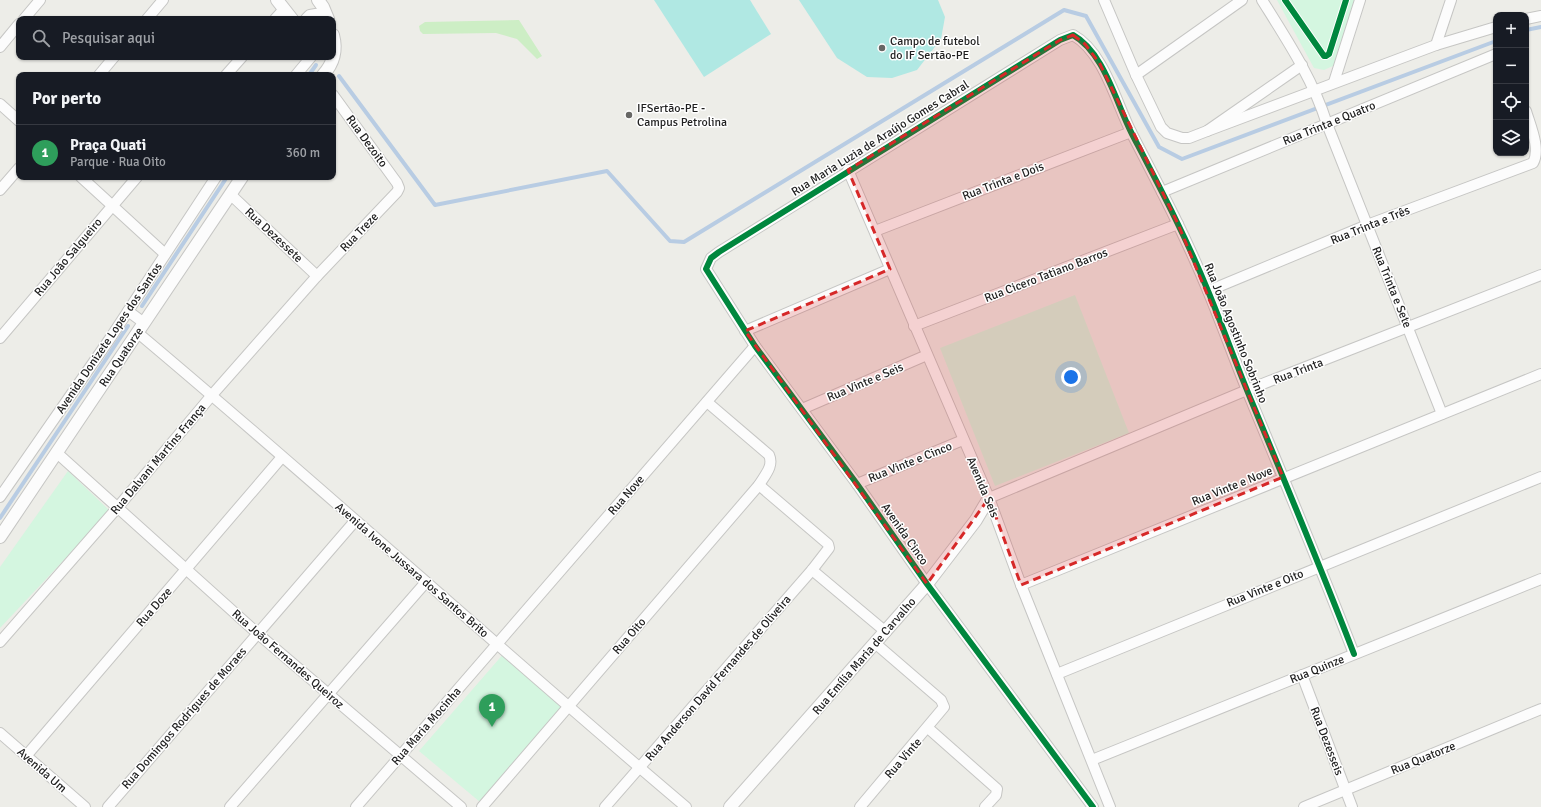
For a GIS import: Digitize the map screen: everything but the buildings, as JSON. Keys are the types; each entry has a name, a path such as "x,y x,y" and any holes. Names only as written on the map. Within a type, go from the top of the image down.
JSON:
{"street":[{"path":"27,16 40,0"},
{"path":"150,16 163,0"},
{"path":"318,0 327,16"},
{"path":"1104,0 1136,75 1161,127 1167,133 1189,138 1316,93 1334,82 1436,45 1493,28"},
{"path":"1136,75 1242,0"},
{"path":"1262,0 1302,65 1316,93"},
{"path":"1334,82 1360,0"},
{"path":"1436,45 1451,0"},
{"path":"276,16 280,5 289,16"},
{"path":"310,16 322,14 324,16"},
{"path":"1529,18 1541,16"},
{"path":"0,47 16,28"},
{"name":"Rua João Agostinho Sobrinho","path":"1073,36 1085,44 1100,64 1131,132 1178,224 1208,291 1247,390 1320,565 1354,654"},
{"name":"Rua Maria Luzia de Araújo Gomes Cabral","path":"706,269 711,258 719,252 848,170 1060,40 1073,36"},
{"name":"Rua Trinta e Quatro","path":"1162,192 1325,120 1493,55"},
{"path":"102,72 112,60"},
{"path":"229,72 239,60"},
{"path":"298,72 308,60"},
{"path":"322,60 325,66 323,72"},
{"path":"325,72 330,66 332,60"},
{"path":"1207,131 1302,65"},
{"name":"Rua Trinta e Sete","path":"1316,93 1325,120 1442,414"},
{"name":"Rua Dezoito","path":"336,99 397,182 399,188"},
{"path":"0,104 16,118"},
{"name":"Rua Trinta e Três","path":"1208,291 1367,225 1533,162 1536,154 1528,120"},
{"name":"Rua Trinta e Dois","path":"875,231 1131,132"},
{"name":"Avenida Seis","path":"848,170 989,498 1021,585 1110,807"},
{"path":"0,190 16,171"},
{"path":"84,180 165,254"},
{"name":"Rua João Salgueiro","path":"0,338 134,180"},
{"name":"Avenida Donizete Lopes dos Santos","path":"0,498 128,311 214,180"},
{"name":"Rua Quatorze","path":"0,537 240,180"},
{"name":"Rua Treze","path":"317,276 394,196 399,188"},
{"name":"Rua Dezessete","path":"230,194 317,276"},
{"name":"Rua Cicero Tatiano Barros","path":"914,326 1178,224"},
{"name":"Avenida Cinco","path":"706,269 755,346 857,484 927,584 1093,807"},
{"path":"745,331 890,269"},
{"name":"Rua Trinta","path":"989,498 1247,390 1408,329 1541,275"},
{"name":"Rua Dalvani Martins França","path":"0,642 118,507 212,395 317,276"},
{"name":"Avenida Ivone Jussara dos Santos Brito","path":"128,311 141,328 212,395 355,521 686,807"},
{"name":"Rua Nove","path":"497,644 755,346"},
{"name":"Rua Vinte e Seis","path":"802,409 927,355"},
{"name":"Rua Vinte e Nove","path":"1021,585 1541,374"},
{"name":"Rua Oito","path":"482,807 758,485 771,462 769,455 707,402"},
{"name":"Rua Vinte e Cinco","path":"857,484 963,440"},
{"path":"57,453 118,507"},
{"name":"Rua Doze","path":"26,756 186,571 282,457"},
{"name":"Rua Vinte e Oito","path":"1057,674 1320,565 1541,477"},
{"name":"Rua Anderson David Fernandes de Oliveira","path":"605,807 830,548 828,544 758,485"},
{"name":"Rua Emília Maria de Carvalho","path":"730,807 876,644 927,584 976,520 989,498"},
{"name":"Rua João Fernandes Queiroz","path":"118,507 186,571 461,807"},
{"name":"Rua Domingos Rodrigues de Moraes","path":"108,807 355,521"},
{"path":"812,570 886,632"},
{"name":"Rua Quinze","path":"1092,760 1541,579"},
{"path":"230,807 426,582"},
{"name":"Rua Maria Mocinha","path":"356,807 497,644"},
{"name":"Rua Vinte","path":"860,807 928,728 944,707 941,700 876,644"},
{"name":"Rua Dezesseis","path":"1302,675 1352,807"},
{"name":"Rua Quatorze","path":"1304,807 1541,709"},
{"path":"928,728 996,788 997,792 987,807"},
{"name":"Avenida Um","path":"0,733 85,807"}],"highlighted area":[{"path":"1073,35 1085,44 1100,64 1178,224 1283,477 1021,585 989,498 927,584 745,331 890,269 848,170 1060,40"}],"green space":[{"path":"1277,0 1355,0 1335,65 1324,70 1314,68"},
{"path":"519,20 542,56 537,59 517,39 496,33 423,34 420,31 419,26 425,22"},
{"path":"1075,295 1129,433 995,486 940,348"},
{"path":"68,471 110,511 0,628 0,567"},
{"path":"505,652 565,703 480,802 419,751"}],"shaded area":[{"path":"654,0 750,0 771,34 704,77"},
{"name":"Campo de futebol do IF Sertão-PE","path":"799,0 938,0 945,17 941,39 917,70 892,78 867,77 837,58"}],"waterway":[{"path":"339,76 435,205 607,171 670,241 684,242 1064,10 1086,16 1159,147 1182,159 1493,42"},
{"path":"1529,29 1541,27"},
{"path":"311,72 316,65"},
{"path":"142,306 225,180"},
{"path":"0,518 128,326"}],"cycle path":[{"path":"1285,0 1324,56 1329,54 1346,0"},
{"path":"1093,807 927,584 857,484 755,346 706,269 711,258 719,252 1060,40 1073,35 1084,43 1093,53 1108,79 1126,122 1181,231 1214,305 1245,386 1354,654"}],"place":[{"name":"Campo de futebol do IF Sertão-PE","path":"882,48"},
{"name":"IFSertão-PE - Campus Petrolina","path":"629,115"},
{"name":"Praça Quati","path":"492,727"}]}
